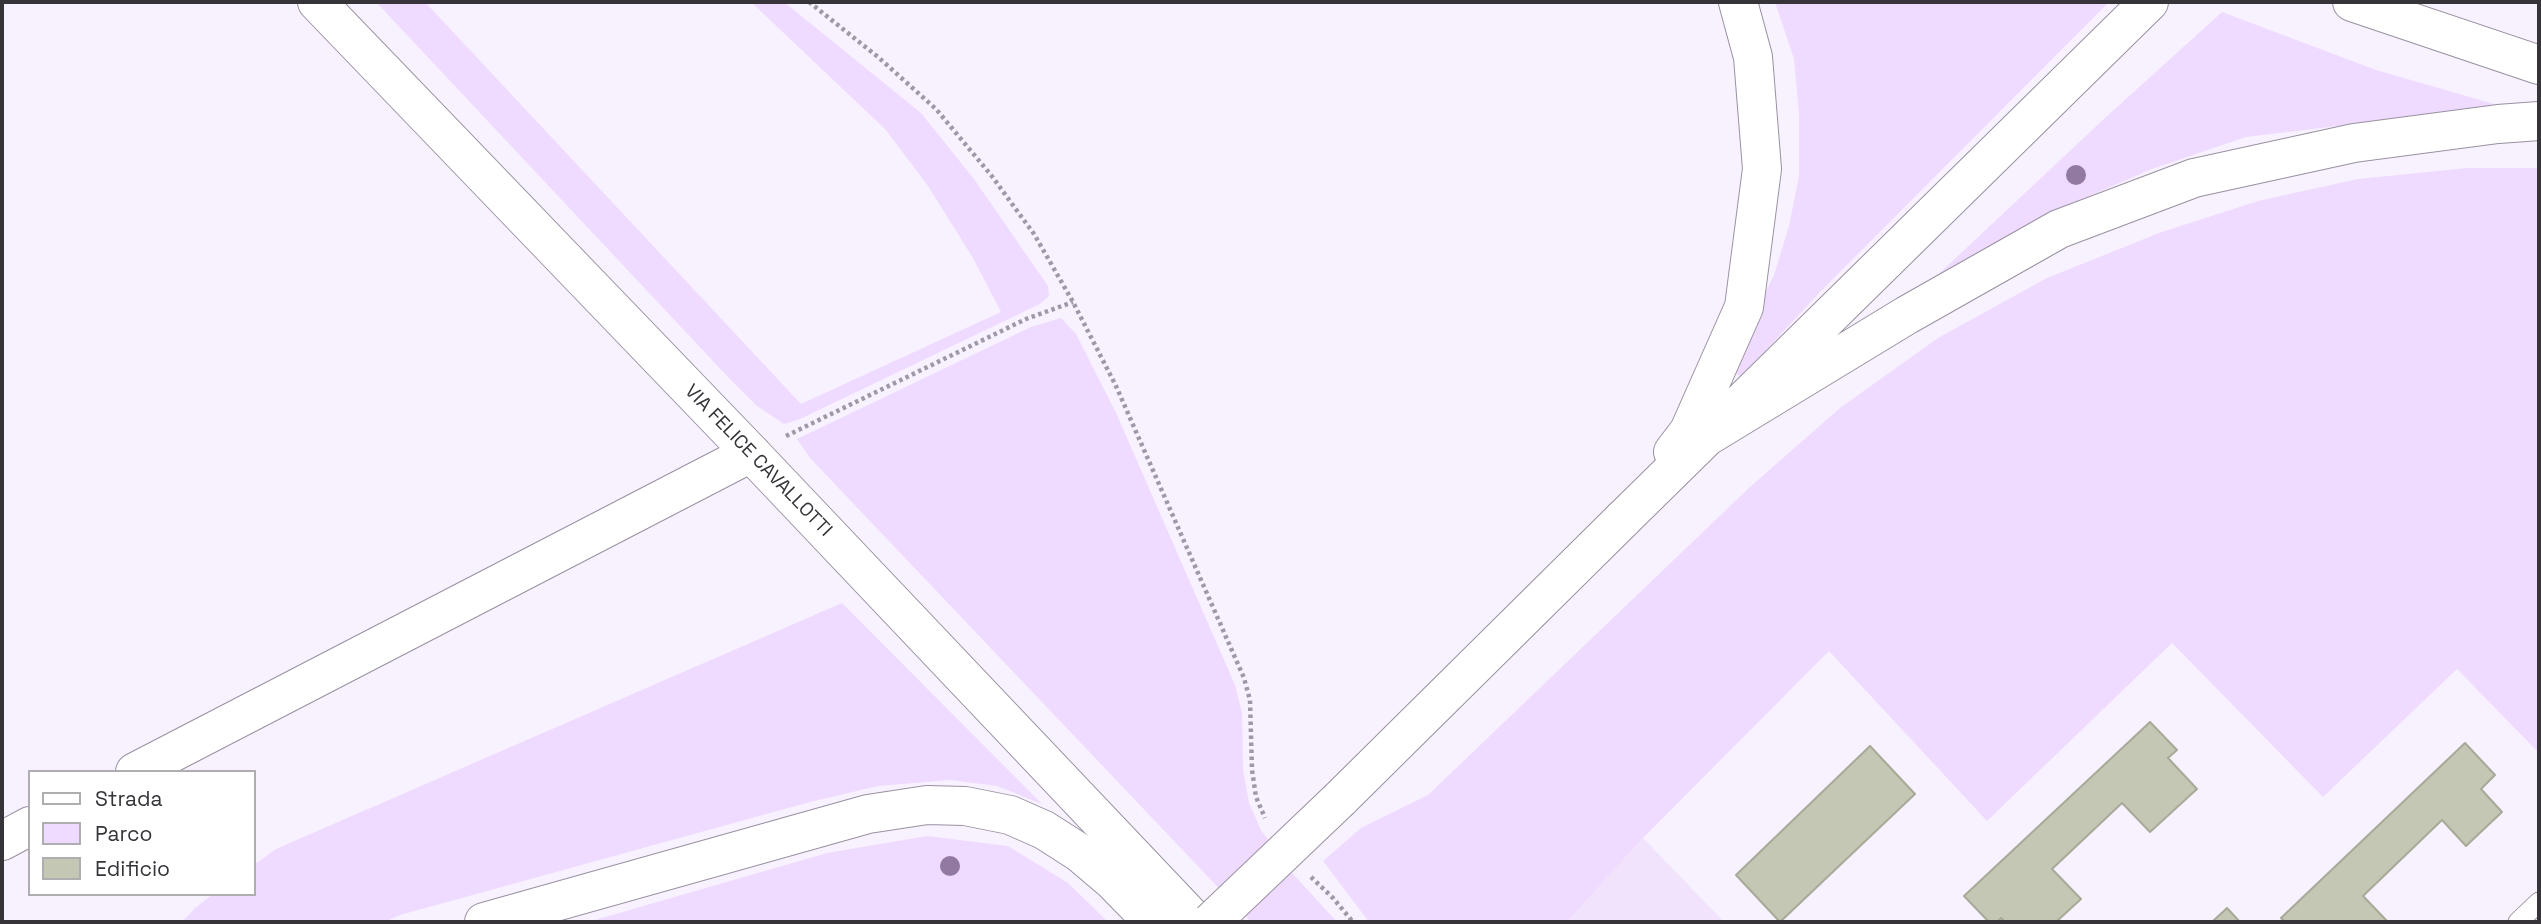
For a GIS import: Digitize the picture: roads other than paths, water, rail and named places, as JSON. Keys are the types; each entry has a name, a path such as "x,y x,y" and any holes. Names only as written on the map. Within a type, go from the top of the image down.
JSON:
{"main road":[{"name":"VIA FELICE CAVALLOTTI","path":"317,2 751,453 1196,922"},
{"path":"1623,519 1689,431 1744,307 1762,169 1753,57 1738,2"},
{"path":"1211,922 1340,799 2149,2"},
{"path":"2351,2 2539,65"},
{"path":"1708,436 1907,315 2059,229 2194,178 2354,143 2539,121"},
{"path":"139,770 751,453"},
{"path":"484,922 868,814 927,805 965,806 999,813 1044,830 1080,853 1105,874 1153,922"},
{"path":"2,841 28,827"}],"lane":[{"path":"2518,922 2539,902"}]}
